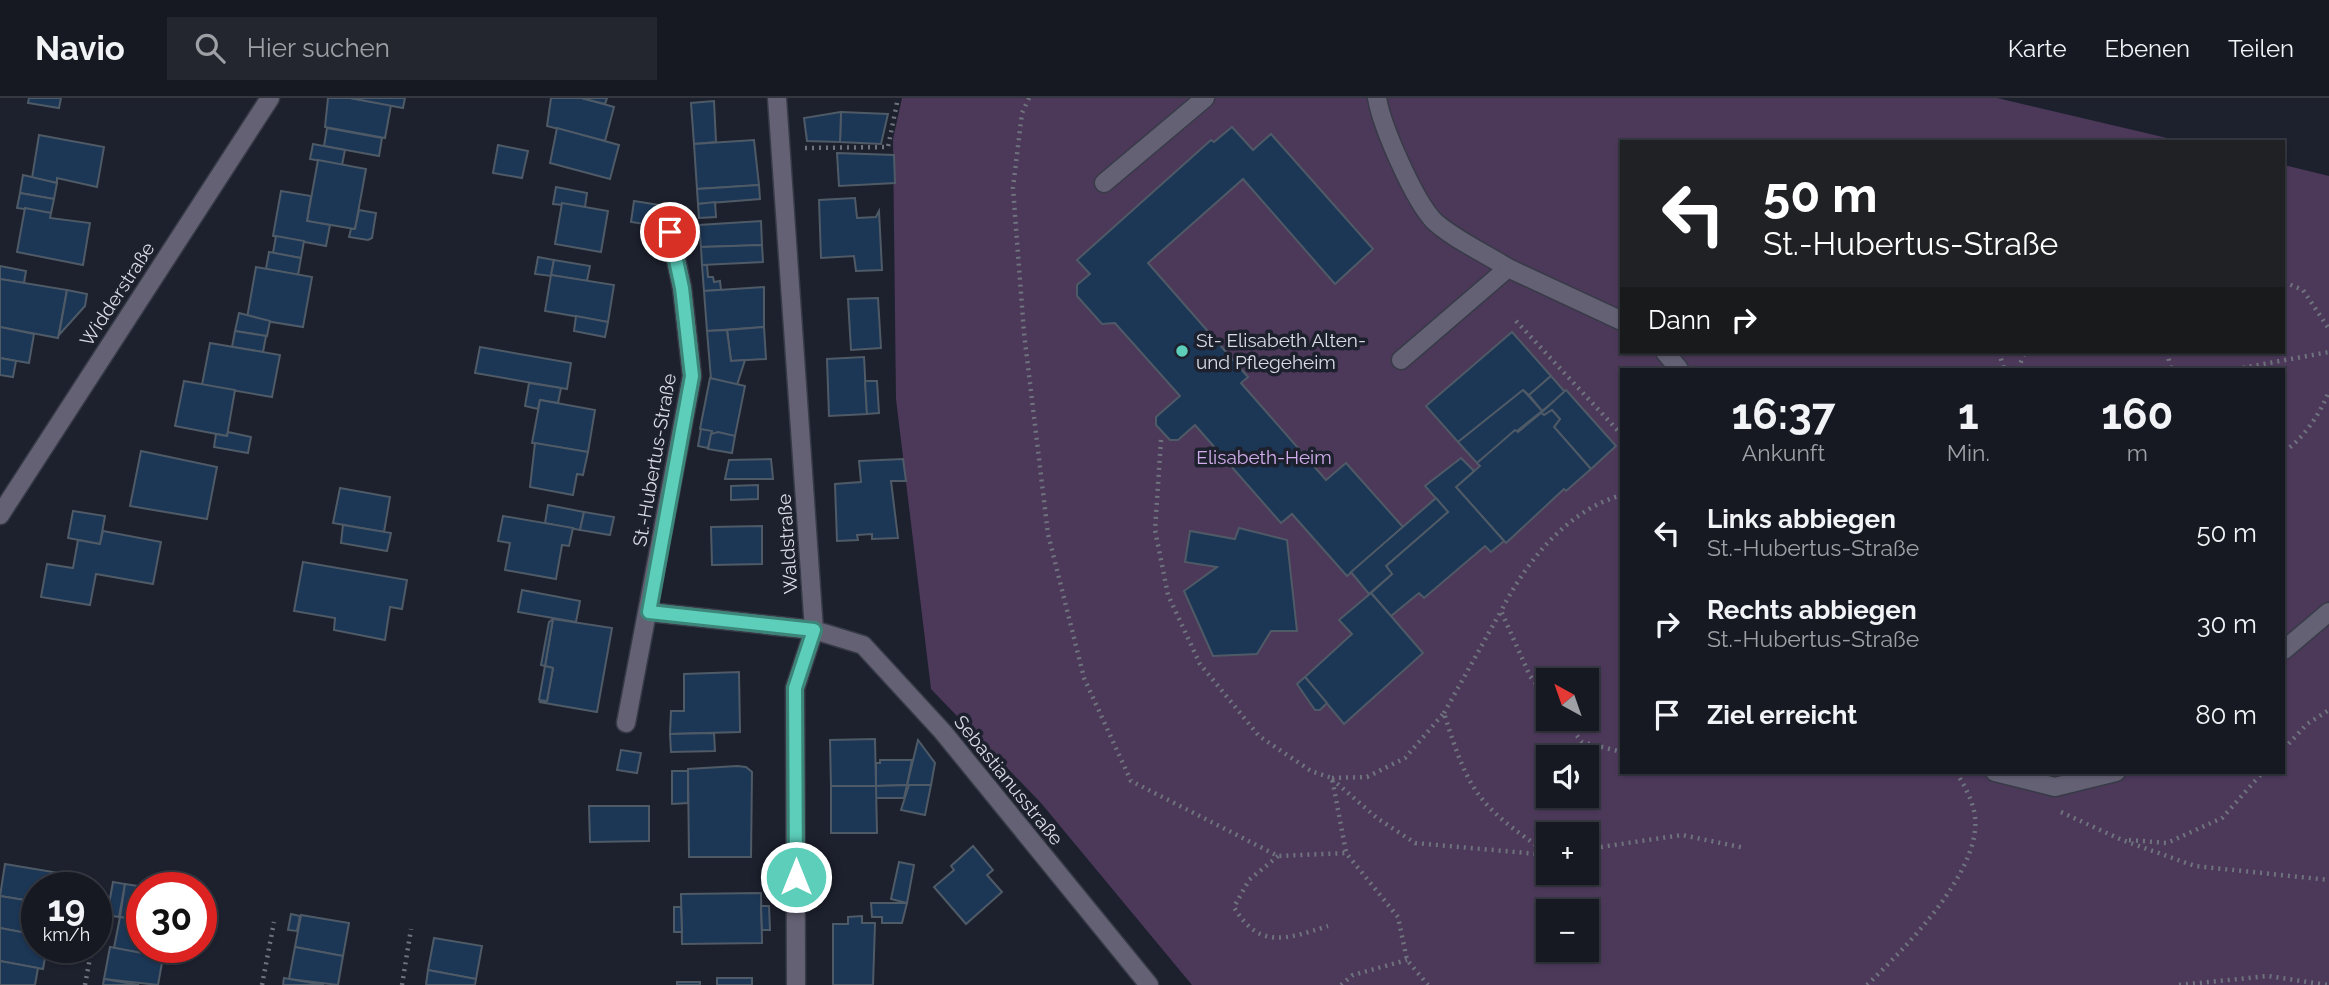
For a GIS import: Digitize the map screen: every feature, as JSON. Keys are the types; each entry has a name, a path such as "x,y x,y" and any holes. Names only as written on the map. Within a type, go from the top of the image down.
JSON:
{"street":[{"name":"Widderstraße","path":"0,515 270,98"},
{"name":"Waldstraße","path":"777,98 814,630 795,688 796,985"},
{"path":"1104,183 1205,98"},
{"path":"1377,98 1380,117 1399,162 1434,220 1508,268 1620,320"},
{"name":"St.-Hubertus-Straße","path":"626,723 692,376 682,288 670,232"},
{"path":"1401,360 1508,268"},
{"path":"1667,354 1678,368"},
{"path":"649,612 814,630"},
{"path":"2285,649 2329,612"},
{"name":"Sebastianusstraße","path":"814,630 863,645 943,732 1149,985"},
{"path":"2003,774 2055,787 2108,774"}],"path":[{"path":"782,149 888,147 898,98"},
{"path":"1029,98 1023,113 1013,188 1024,333 1048,534 1084,678 1131,781 1278,856 1346,853"},
{"path":"2285,282 2303,290 2329,329"},
{"path":"1516,321 1620,433"},
{"path":"2241,368 2329,352"},
{"path":"2285,450 2293,446 2326,400 2329,390"},
{"path":"1161,440 1155,530 1168,595 1200,664 1259,736 1311,771 1332,778 1367,777 1405,758 1444,713 1520,574 1548,542 1576,519 1620,496"},
{"path":"1501,611 1530,676 1536,683"},
{"path":"2285,749 2307,724 2329,710"},
{"path":"1444,713 1458,757 1475,793 1498,819 1536,846"},
{"path":"1574,732 1582,742 1620,752"},
{"path":"1867,985 1908,944 1955,885 1970,848 1975,813 1957,774"},
{"path":"2122,840 2167,843 2222,818 2261,774"},
{"path":"1332,778 1346,853 1398,917 1407,960 1428,985"},
{"path":"1332,778 1377,818 1415,843 1536,854"},
{"path":"2060,811 2122,840 2195,866 2329,880"},
{"path":"1599,847 1682,835 1745,848"},
{"path":"1278,856 1249,880 1234,907 1244,925 1263,938 1295,936 1328,926"},
{"path":"262,985 274,922"},
{"path":"402,985 411,929"},
{"path":"1341,985 1353,975 1407,960"},
{"path":"85,985 89,963"},
{"path":"2179,985 2268,976 2328,985"}],"green space":[{"name":"Elisabeth-Heim","path":"902,98 1997,98 2176,140 1620,140 1620,354 2285,354 2285,165 2329,176 2329,985 1192,985 1041,803 931,689 896,399 893,139"}],"building":[{"path":"29,98 61,98 59,108 28,103"},
{"path":"328,98 350,98 391,105 385,138 325,127"},
{"path":"350,98 405,98 403,108"},
{"path":"551,98 582,98 614,107 605,141 547,126"},
{"path":"581,98 607,98 605,104"},
{"path":"714,101 716,142 694,144 691,103"},
{"path":"841,112 888,114 881,144 840,142"},
{"path":"841,112 840,142 807,141 804,118"},
{"name":"St- Elisabeth Alten- und Pflegeheim","path":"1232,127 1253,150 1271,134 1373,249 1335,284 1243,179 1148,263 1248,377 1241,383 1326,480 1346,463 1403,527 1347,576 1292,514 1281,523 1195,425 1178,440 1170,440 1156,425 1156,417 1180,396 1115,323 1102,324 1077,296 1077,285 1090,274 1077,260 1211,140 1214,142"},
{"path":"327,128 382,138 379,156 324,146"},
{"path":"557,128 619,145 610,179 550,163"},
{"path":"39,135 104,147 97,187 57,178 57,183 32,178"},
{"path":"754,140 759,185 697,189 694,144"},
{"path":"313,144 345,150 342,165 310,159"},
{"path":"498,145 528,151 522,178 493,173"},
{"path":"837,153 894,155 895,183 839,186"},
{"path":"318,160 366,169 355,229 307,221"},
{"path":"23,175 57,183 54,199 20,193"},
{"path":"759,185 760,199 698,204 697,189"},
{"path":"556,187 587,193 585,207 553,204"},
{"path":"281,191 311,196 307,221 330,225 326,246 273,236"},
{"path":"20,193 54,199 51,213 17,208"},
{"path":"855,198 857,218 876,217 879,211 882,270 856,271 854,256 821,258 819,200"},
{"path":"634,201 660,205 658,226 631,222"},
{"path":"715,202 716,217 699,218 698,204"},
{"path":"562,203 608,211 601,252 555,244"},
{"path":"25,208 51,213 50,218 90,223 83,265 17,252"},
{"path":"359,210 376,213 372,238 368,240 349,237 351,229 355,229"},
{"path":"761,221 762,245 701,247 699,225"},
{"path":"276,236 304,241 301,258 273,253"},
{"path":"762,245 763,262 702,265 701,247"},
{"path":"269,252 301,258 298,275 266,269"},
{"path":"538,257 554,260 551,276 535,274"},
{"path":"554,260 590,266 587,281 551,275"},
{"path":"702,265 707,265 708,277 713,277 714,282 720,281 721,290 704,291"},
{"path":"0,266 26,271 24,283 0,279"},
{"path":"256,267 312,277 303,327 247,318"},
{"path":"551,275 614,285 608,322 545,311"},
{"path":"0,279 67,290 58,338 0,327"},
{"path":"764,287 764,327 707,331 704,291"},
{"path":"67,290 87,294 85,306 59,335"},
{"path":"878,298 881,348 851,350 848,299"},
{"path":"239,313 270,321 267,336 235,331"},
{"path":"576,316 608,322 605,337 574,331"},
{"path":"0,327 34,334 29,363 0,358"},
{"path":"764,327 766,359 731,361 727,330"},
{"path":"727,330 731,361 745,360 737,385 711,379 707,331"},
{"path":"235,331 266,336 263,352 232,347"},
{"path":"1512,332 1551,376 1529,395 1523,390 1458,442 1426,406"},
{"path":"210,343 280,355 272,397 202,385"},
{"path":"480,347 571,363 567,389 475,373"},
{"path":"864,357 867,414 829,416 827,359"},
{"path":"0,358 16,361 13,377 0,375"},
{"path":"1551,376 1565,392 1542,411 1529,395"},
{"path":"710,378 745,386 735,436 711,434 700,429"},
{"path":"184,381 235,390 227,436 175,426"},
{"path":"865,381 877,381 879,413 867,414"},
{"path":"529,383 561,388 558,403 540,400 538,409 525,406"},
{"path":"1523,390 1542,411 1477,463 1458,442"},
{"path":"1566,390 1616,446 1591,469 1554,427 1560,419 1552,410 1544,415 1541,413"},
{"path":"540,400 595,410 588,452 532,443"},
{"path":"1552,410 1560,419 1554,427 1591,469 1566,491 1564,489 1506,543 1456,487 1480,466 1477,463 1515,430 1518,432 1541,413 1544,415"},
{"path":"701,429 712,431 708,448 698,446"},
{"path":"228,432 251,437 248,453 214,447 216,434 227,436"},
{"path":"718,432 735,436 732,453 708,449 711,434"},
{"path":"535,443 588,452 583,475 577,474 573,495 530,487"},
{"path":"141,451 217,467 207,519 130,506"},
{"path":"1461,458 1474,471 1456,487 1504,541 1491,552 1485,546 1424,598 1419,593 1391,616 1371,593 1392,574 1386,566 1448,512 1425,486"},
{"path":"771,459 773,479 725,479 729,460"},
{"path":"903,459 906,481 891,481 898,538 872,539 872,534 857,535 858,540 837,541 835,484 861,482 859,461"},
{"path":"758,485 758,499 731,500 731,486"},
{"path":"340,488 390,497 384,532 333,523"},
{"path":"1436,498 1448,512 1386,566 1392,574 1369,594 1351,572"},
{"path":"548,505 584,512 580,530 545,523"},
{"path":"73,511 105,516 100,544 68,538"},
{"path":"584,512 614,517 610,535 580,530"},
{"path":"503,516 573,528 569,546 562,545 556,579 505,570 510,543 498,541"},
{"path":"343,525 391,533 387,551 341,543"},
{"path":"762,526 762,564 712,565 711,527"},
{"path":"1239,528 1287,540 1297,631 1271,631 1257,654 1213,656 1184,591 1217,567 1185,562 1190,531 1235,539"},
{"path":"103,531 161,542 153,584 96,574 90,605 41,597 47,564 73,568 78,540 100,544"},
{"path":"303,562 407,580 402,609 390,607 385,640 334,630 335,618 294,611"},
{"path":"522,590 580,601 576,622 518,612"},
{"path":"1371,593 1423,653 1344,724 1305,677 1352,634 1339,620"},
{"path":"553,619 612,628 597,712 539,702 547,701 553,668 545,666"},
{"path":"553,619 545,666 541,665 549,622"},
{"path":"545,666 553,668 547,701 539,700"},
{"path":"739,672 740,732 670,734 671,711 684,711 684,674"},
{"path":"1305,677 1327,703 1320,710 1315,710 1297,684"},
{"path":"714,733 715,751 671,752 670,734"},
{"path":"875,739 876,786 831,786 830,740"},
{"path":"918,740 935,763 931,785 907,785"},
{"path":"621,750 641,753 637,773 617,770"},
{"path":"880,760 912,760 907,785 876,786 876,763 880,763"},
{"path":"746,767 752,772 751,857 689,857 688,769"},
{"path":"672,771 688,771 688,803 672,804"},
{"path":"907,785 904,798 876,798 876,786"},
{"path":"909,785 931,785 925,815 901,810"},
{"path":"831,786 876,786 877,833 831,833"},
{"path":"589,806 649,806 649,841 590,842"},
{"path":"973,846 993,870 987,875 1002,892 966,924 934,887 954,870 951,866"},
{"path":"899,862 914,865 907,903 891,899"},
{"path":"5,864 53,872 21,872 21,899 0,896"},
{"path":"113,882 125,884 119,917 112,916"},
{"path":"125,884 126,884 126,918 120,917"},
{"path":"761,893 762,943 682,944 681,894"},
{"path":"0,896 21,899 21,932 0,928"},
{"path":"871,903 907,903 902,923 882,923 882,917 872,917"},
{"path":"761,906 769,906 770,930 762,930"},
{"path":"674,907 681,907 682,932 674,932"},
{"path":"291,914 300,916 297,931 288,930"},
{"path":"301,915 349,923 343,956 295,947"},
{"path":"862,916 862,923 875,923 873,985 833,985 833,924 848,924 848,917"},
{"path":"120,917 126,918 126,950 114,948"},
{"path":"0,928 21,932 21,963 44,963 43,969 0,961"},
{"path":"434,938 482,946 476,979 428,970"},
{"path":"112,947 126,950 126,963 162,963 158,985 104,979 107,963 112,963"},
{"path":"295,947 343,956 338,985 289,979"},
{"path":"0,961 38,968 35,985 0,985"},
{"path":"428,970 476,979 475,985 426,985"},
{"path":"284,978 289,979 324,985 283,985"},
{"path":"717,978 752,978 752,985 717,985"},
{"path":"104,979 139,985 103,985"},
{"path":"677,982 700,982 700,985 677,985"}],"place":[{"name":"St- Elisabeth Alten- und Pflegeheim","path":"1182,351"}],"route":[{"path":"670,232 682,288 692,376 649,612 814,630 795,688 796,877"}]}
